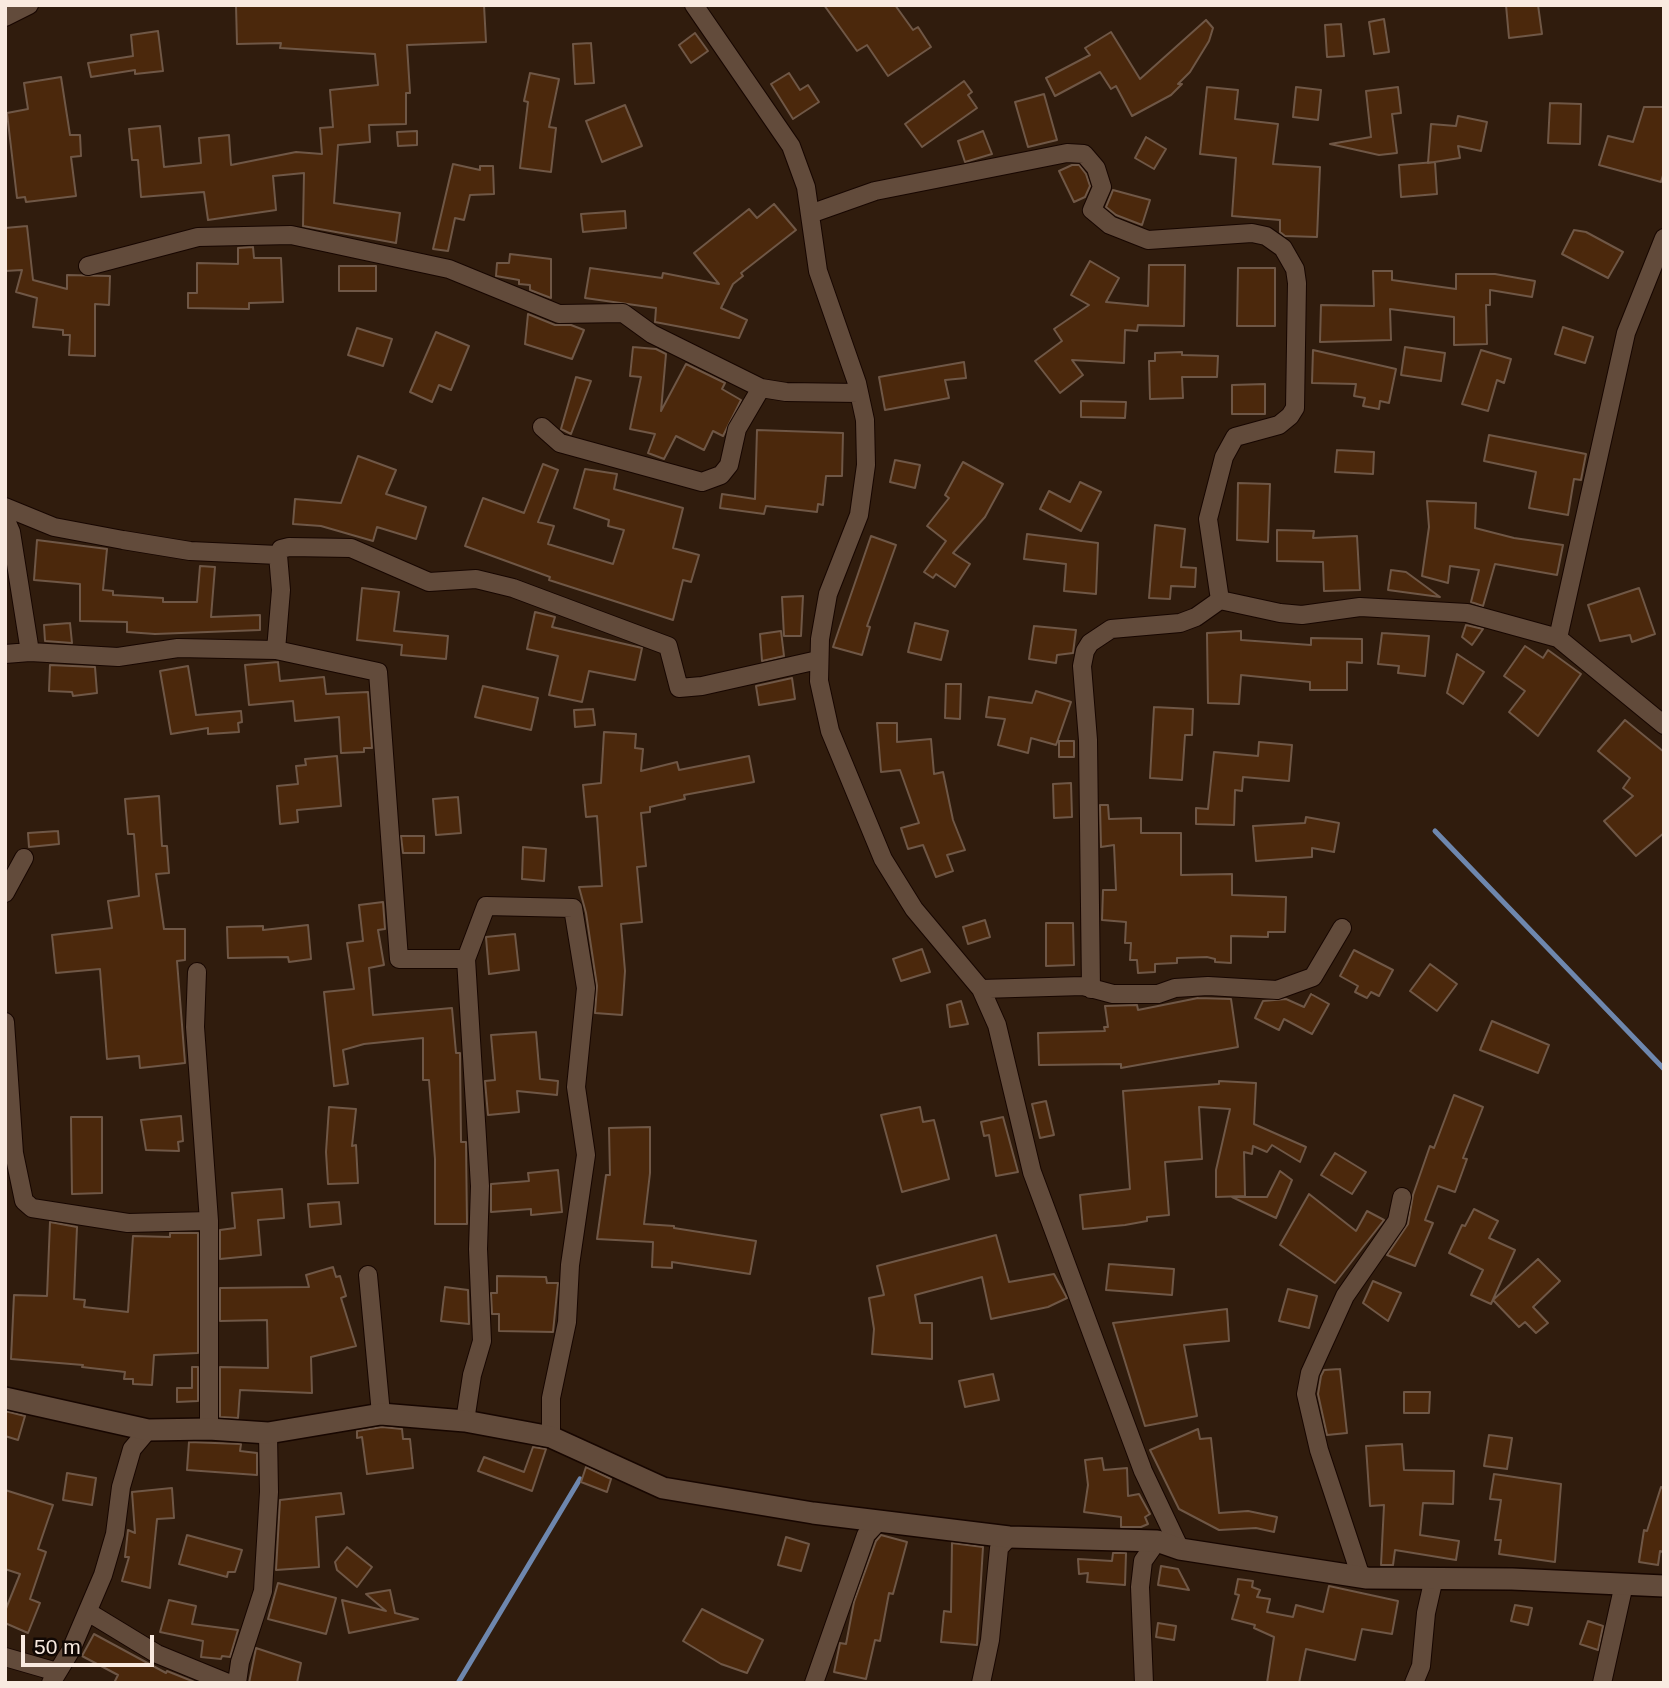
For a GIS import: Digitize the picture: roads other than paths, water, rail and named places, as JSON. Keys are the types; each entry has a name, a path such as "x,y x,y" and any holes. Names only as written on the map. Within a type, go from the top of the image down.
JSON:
{"street":[{"path":"5,17 29,5"},
{"path":"682,5 697,12 791,146 806,187 818,271 866,421 866,454 859,515 828,594 818,660 819,681 830,731 883,859 914,909 981,989 997,1025 1031,1172 1143,1471 1180,1549"},
{"path":"810,214 888,188 1067,153 1084,154 1096,168 1102,187 1092,210 1110,225 1148,240 1252,233 1266,236 1283,248 1295,270 1297,284 1294,408 1290,416 1279,425 1235,437 1224,457 1208,519 1220,600"},
{"path":"88,266 198,237 291,235 449,269 559,314 623,313 652,334 761,388 786,392 859,393"},
{"path":"1558,638 1626,333 1664,238"},
{"path":"542,427 560,443 702,482 721,475 729,465 737,429 761,388"},
{"path":"5,507 54,527 123,540 190,551 278,555"},
{"path":"5,518 11,532 16,581 30,652"},
{"path":"276,650 281,590 278,555 281,549 351,548 429,582 476,579 513,588 668,646 679,688 702,686 818,660"},
{"path":"1091,989 1088,740 1082,666 1090,643 1111,629 1180,623 1196,617 1220,600 1291,614 1360,607 1475,614 1558,638 1664,725"},
{"path":"5,654 30,652 118,657 178,648 276,650 378,672 399,959 466,959"},
{"path":"5,894 23,858"},
{"path":"465,1421 472,1375 482,1341 478,1250 481,1186 466,959 485,906 573,908 586,988 576,1087 586,1156 570,1265 567,1322 551,1398 551,1437"},
{"path":"981,989 1083,986 1113,994 1158,993 1175,988 1208,986 1277,990 1313,977 1342,928"},
{"path":"197,972 195,1027 209,1221 209,1429"},
{"path":"5,1021 14,1153 23,1201 32,1208 128,1223 209,1221"},
{"path":"1362,1577 1318,1450 1306,1394 1310,1373 1345,1296 1397,1221 1402,1197"},
{"path":"368,1275 381,1413"},
{"path":"5,1398 148,1430 209,1429 268,1433 381,1413 465,1421 551,1437 663,1488 880,1521 1009,1537 1157,1541 1180,1549 1362,1577 1664,1586"},
{"path":"5,1657 54,1677 71,1650 89,1612 115,1534 121,1505 121,1487 132,1449 148,1430"},
{"path":"237,1683 240,1662 263,1591 269,1492 268,1433"},
{"path":"814,1683 866,1535 880,1521"},
{"path":"981,1683 990,1640 999,1548 1009,1537"},
{"path":"1144,1683 1140,1587 1143,1561 1157,1541"},
{"path":"1414,1683 1421,1665 1426,1613 1434,1578"},
{"path":"1602,1683 1625,1584"},
{"path":"89,1612 157,1654 228,1683"}],"waterway":[{"path":"1435,831 1664,1069"},
{"path":"458,1683 580,1479"}]}
